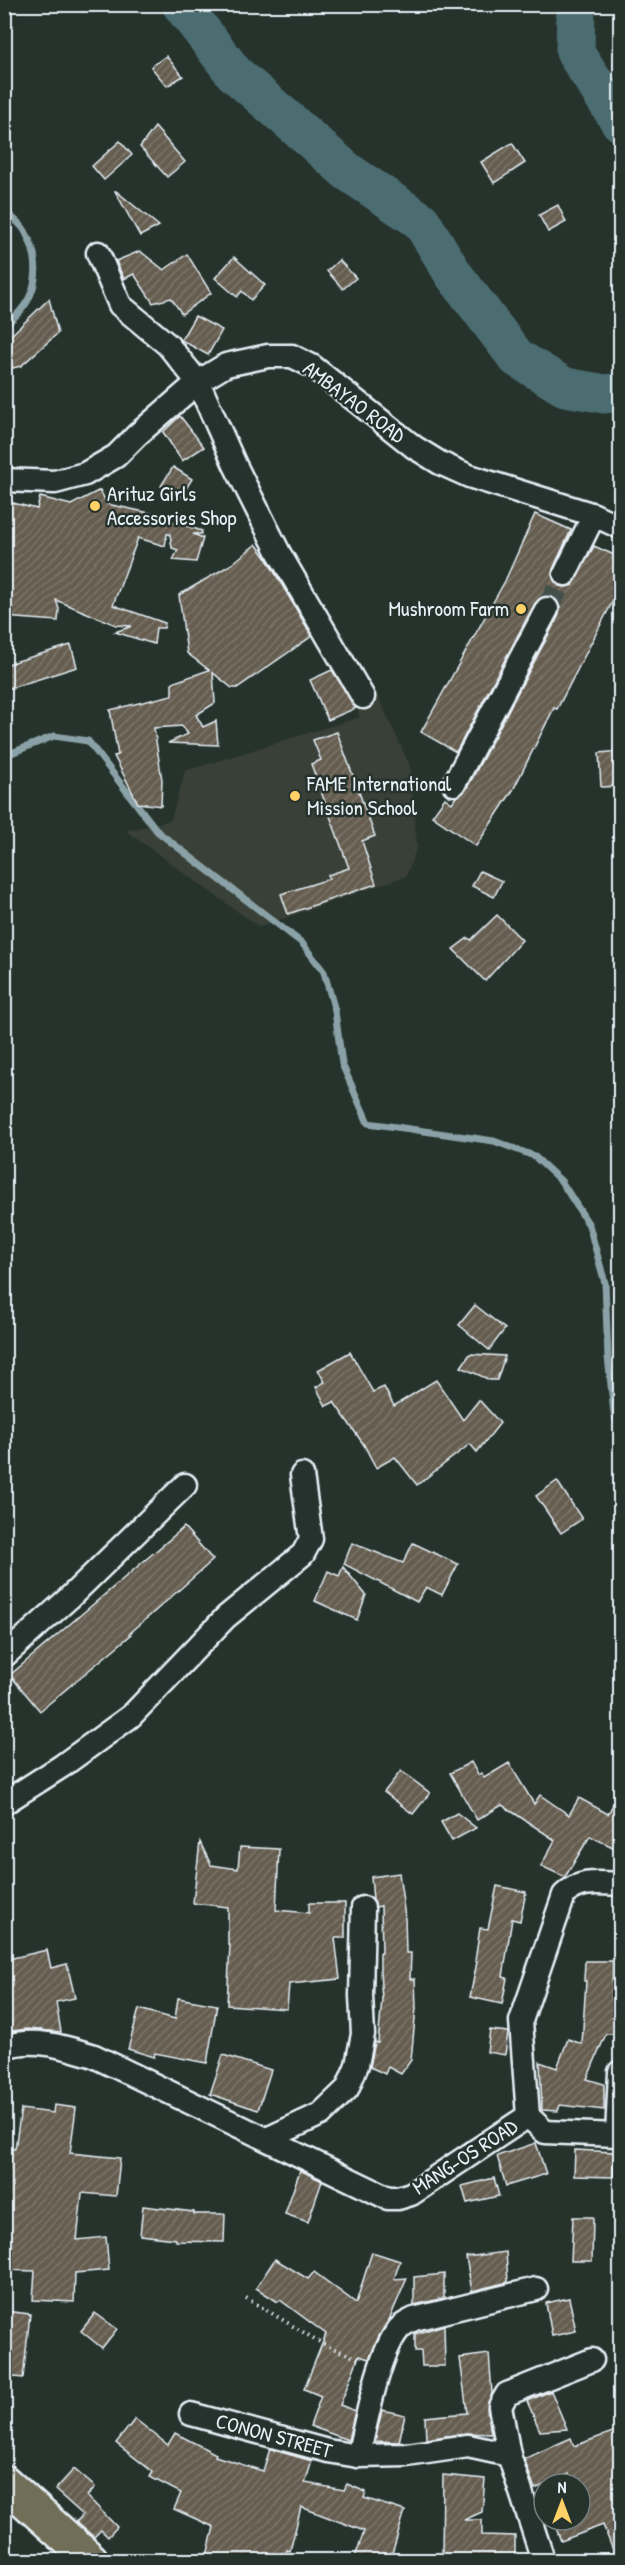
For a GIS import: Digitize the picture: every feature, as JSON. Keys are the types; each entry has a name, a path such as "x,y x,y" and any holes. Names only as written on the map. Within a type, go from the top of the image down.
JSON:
{"highway":[{"path":"4,2482 91,2560"}],"street":[{"path":"98,254 120,305 168,345 198,382 235,465 279,554 363,697"},
{"name":"AMBAYAO ROAD","path":"4,480 55,482 85,474 116,456 136,435 198,382 226,365 268,356 292,356 312,366 414,447 440,463 469,476 594,515 621,527"},
{"path":"565,574 594,515"},
{"path":"454,784 547,609"},
{"path":"4,1803 131,1716 226,1617 303,1554 311,1539 302,1475"},
{"path":"4,1656 69,1598 185,1485"},
{"name":"MANG-OS ROAD","path":"4,2047 18,2043 56,2044 94,2056 388,2198 398,2198 411,2194 528,2116 521,2021 564,1895 571,1888 584,1883 621,1884"},
{"path":"267,2139 321,2114 347,2089 357,2065 363,2034 361,1996 363,1908"},
{"path":"528,2116 545,2132 619,2135 621,2072"},
{"name":"CONON STREET","path":"358,2456 382,2368 399,2328 414,2319 536,2289"},
{"path":"543,2560 509,2456 500,2406 507,2394 592,2360"},
{"name":"CONON STREET","path":"191,2414 328,2451 358,2456 407,2455 468,2446 490,2449 509,2456"}],"path":[{"path":"246,2298 323,2344 382,2368"}],"shaded area":[{"name":"FAME International Mission School","path":"376,692 410,766 417,847 406,876 259,927 126,831 171,820 185,771 360,717 353,699"}],"building":[{"path":"166,56 183,76 167,86 151,67"},
{"path":"155,127 185,162 167,177 140,147"},
{"path":"120,141 132,155 104,180 92,166"},
{"path":"512,143 525,163 494,183 481,162"},
{"path":"116,191 159,226 140,236"},
{"path":"558,205 566,222 548,232 539,215"},
{"path":"140,251 164,270 187,254 211,293 182,314 171,298 153,303 134,274 124,279 116,261"},
{"path":"234,257 265,285 251,300 242,291 237,297 215,278"},
{"path":"339,260 356,278 343,289 327,271"},
{"path":"49,299 58,333 21,366 4,370 4,342"},
{"path":"195,316 222,330 208,355 181,340"},
{"path":"180,416 204,447 182,461 163,432"},
{"path":"173,467 192,479 180,498 161,486"},
{"path":"100,490 107,504 169,517 168,520 202,531 201,534 193,534 203,538 196,562 173,560 178,550 172,548 170,534 167,534 165,546 138,538 113,605 165,623 164,628 156,628 154,644 115,632 132,626 116,625 56,600 59,609 58,621 4,617 4,522 9,502 37,509 40,497 71,505"},
{"path":"535,514 571,530 553,569 552,575 559,586 573,585 594,546 621,558 621,577 617,593 557,709 554,708 513,790 476,846 432,816 445,798 452,803 466,790 559,615 558,601 546,596 535,603 456,752 421,732 505,581"},
{"path":"256,544 312,636 237,688 232,688 213,673 215,703 196,715 203,727 216,721 218,745 168,743 188,734 182,726 154,728 162,780 161,806 138,803 114,756 118,755 110,710 172,695 172,683 209,670 187,653 179,595 232,564"},
{"path":"71,645 77,667 4,690 4,665"},
{"path":"332,670 356,708 328,720 310,680"},
{"path":"337,732 375,836 362,841 376,884 288,914 281,894 329,879 328,875 349,868 311,764 321,760 313,740"},
{"path":"621,751 621,786 601,787 599,753"},
{"path":"480,871 502,881 494,897 472,886"},
{"path":"497,915 522,940 485,981 453,949 468,938 471,940"},
{"path":"475,1305 505,1329 489,1350 459,1325"},
{"path":"350,1352 373,1392 384,1387 394,1406 436,1380 463,1420 479,1400 500,1423 477,1452 470,1444 417,1485 395,1457 376,1468 364,1445 334,1402 326,1406 316,1387 325,1382 318,1370"},
{"path":"470,1354 505,1356 497,1380 490,1380 461,1367"},
{"path":"557,1481 582,1519 561,1533 536,1496"},
{"path":"184,1527 213,1560 129,1634 131,1635 40,1711 10,1675"},
{"path":"352,1543 403,1563 413,1543 458,1564 442,1595 426,1587 417,1602 344,1564"},
{"path":"343,1567 366,1595 357,1620 315,1601 328,1571 339,1576"},
{"path":"471,1762 478,1775 481,1773 484,1778 509,1763 534,1804 540,1795 569,1815 579,1798 608,1814 621,1789 621,1851 590,1836 565,1877 541,1866 555,1840 502,1805 477,1820 450,1773"},
{"path":"401,1771 430,1793 413,1814 384,1792"},
{"path":"457,1813 476,1828 452,1841 441,1822"},
{"path":"200,1842 211,1865 238,1869 240,1847 279,1849 276,1910 309,1913 309,1903 345,1903 345,1938 335,1938 340,1979 289,1984 287,2009 227,2005 230,1945 228,1945 228,1907 193,1903"},
{"path":"399,1873 405,1917 406,1953 411,1953 410,1979 415,1979 416,2008 411,2060 401,2074 388,2067 385,2074 370,2067 375,2042 378,2043 382,2000 381,1906 376,1907 373,1900 371,1877"},
{"path":"497,1886 526,1892 520,1921 512,1919 503,1977 507,1978 502,2004 470,1997 477,1962 475,1961 480,1928 488,1929"},
{"path":"47,1950 51,1968 67,1964 75,1998 56,2002 61,2032 27,2029 4,2032 4,1960"},
{"path":"585,1961 613,1961 612,2000 617,2000 614,2034 606,2034 587,2079 604,2084 604,2110 560,2105 558,2111 542,2110 540,2062 557,2068 568,2039 582,2044"},
{"path":"178,1998 217,2005 207,2063 155,2053 154,2057 128,2049 139,2009 175,2019"},
{"path":"490,2030 508,2032 505,2055 487,2052"},
{"path":"223,2055 271,2070 258,2110 210,2094"},
{"path":"54,2105 76,2108 70,2153 120,2158 116,2196 82,2193 77,2240 106,2237 109,2270 75,2273 74,2302 33,2300 35,2271 4,2270 4,2148 15,2149 21,2109 53,2113"},
{"path":"536,2143 546,2174 506,2186 497,2156"},
{"path":"575,2150 614,2152 613,2177 574,2176"},
{"path":"300,2170 322,2181 308,2222 285,2214"},
{"path":"494,2178 499,2196 467,2203 462,2186"},
{"path":"143,2206 194,2212 194,2214 225,2214 224,2242 176,2241 176,2239 140,2235"},
{"path":"573,2217 593,2217 592,2261 571,2261"},
{"path":"372,2252 400,2261 394,2279 407,2278 369,2359 359,2356 340,2405 355,2411 348,2440 310,2426 321,2396 304,2389 326,2334 280,2300 278,2302 256,2288 275,2259 308,2279 314,2272 356,2303"},
{"path":"506,2252 508,2282 472,2291 466,2257"},
{"path":"444,2274 444,2298 414,2305 414,2277"},
{"path":"569,2298 576,2331 552,2336 546,2303"},
{"path":"4,2311 30,2314 23,2378 4,2376"},
{"path":"95,2313 117,2329 102,2348 81,2331"},
{"path":"444,2325 445,2366 422,2366 421,2351 415,2351 415,2334"},
{"path":"489,2354 492,2393 487,2408 491,2434 466,2433 426,2439 425,2417 467,2413 460,2358"},
{"path":"551,2391 567,2429 540,2431 527,2401"},
{"path":"382,2410 405,2415 399,2442 375,2441"},
{"path":"135,2419 168,2445 175,2433 216,2454 215,2456 263,2471 270,2449 312,2461 305,2483 344,2490 347,2484 366,2492 364,2498 405,2511 390,2560 354,2560 364,2531 301,2507 290,2551 287,2550 284,2560 206,2560 214,2527 174,2509 181,2493 150,2477 153,2472 116,2443"},
{"path":"621,2429 621,2560 617,2560 603,2525 592,2529 592,2472 532,2472 532,2481 524,2459 571,2438 574,2446"},
{"path":"74,2469 95,2487 87,2496 117,2527 108,2537 101,2530 94,2537 76,2522 83,2515 55,2490"},
{"path":"443,2475 485,2479 482,2512 464,2520 482,2520 482,2535 515,2536 515,2560 442,2560"},
{"path":"558,2532 585,2532 561,2541"}],"waterway":[{"path":"181,4 234,73 348,172 421,221 454,275 517,358 565,387 605,394 620,392"},
{"path":"576,4 575,52 620,122"},
{"path":"4,211 25,231 35,257 36,270 31,295 24,306 4,325"},
{"path":"4,756 54,736 88,741 158,832 302,943 324,972 335,1011 342,1064 368,1123 494,1141 534,1156 561,1181 589,1225 605,1283 608,1357 614,1413 620,1431"}],"tunnel":[{"path":"547,609 565,574"}],"place":[{"name":"Arituz Girls Accessories Shop","path":"95,506"},
{"name":"Mushroom Farm","path":"521,609"},
{"name":"FAME International Mission School","path":"295,796"}]}
